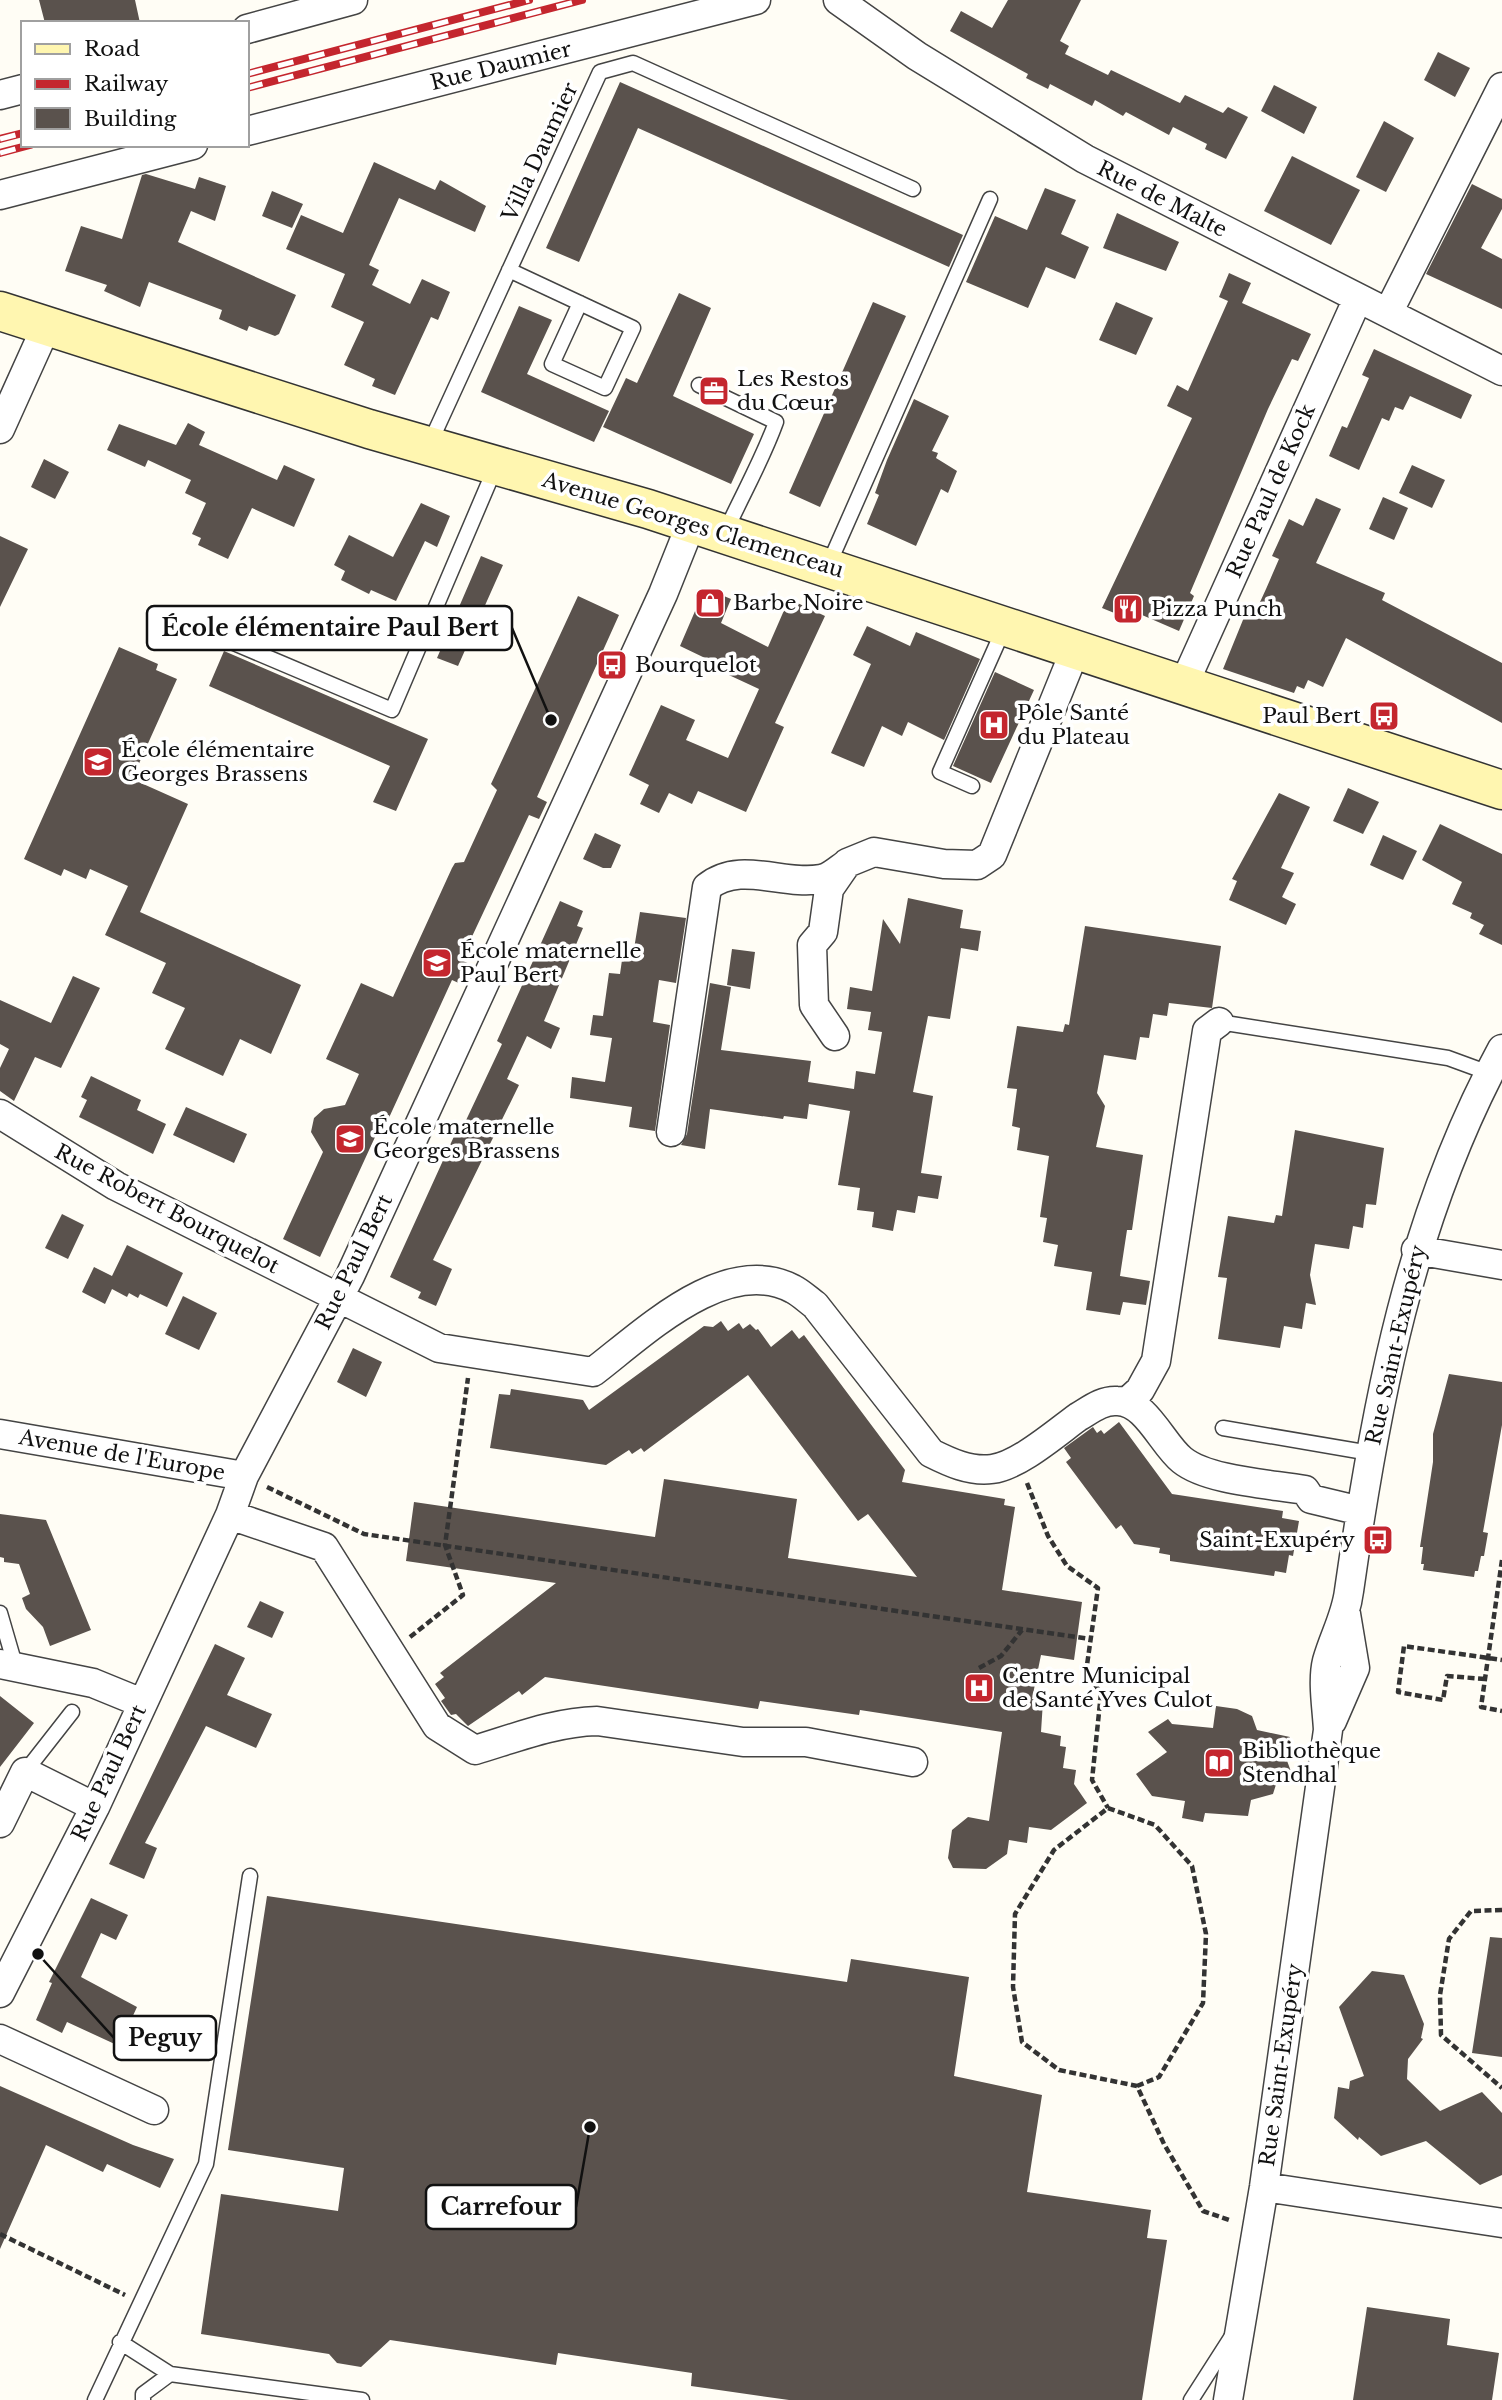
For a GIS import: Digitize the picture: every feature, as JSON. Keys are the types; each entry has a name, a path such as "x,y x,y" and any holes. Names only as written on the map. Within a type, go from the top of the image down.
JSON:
{"main road":[{"name":"Avenue Georges Clemenceau","path":"0,311 708,529 1502,790"}],"street":[{"path":"248,29 353,0"},
{"name":"Rue Daumier","path":"248,131 756,0"},
{"name":"Rue de Malte","path":"838,0 916,56 1085,159 1502,371"},
{"path":"1388,313 1502,87"},
{"path":"0,95 21,90"},
{"path":"0,195 185,147"},
{"name":"Rue Paul de Kock","path":"1184,684 1358,298"},
{"path":"0,429 47,327"},
{"name":"Rue Paul Bert","path":"0,1993 95,1807 230,1515 244,1476 338,1299 652,618 708,529"},
{"path":"671,1132 707,887 719,877 743,873 800,880 824,879 847,863 874,852 977,865 992,855 1076,648"},
{"path":"835,1036 814,1005 812,945 822,932 829,889 847,863"},
{"path":"1219,1022 1207,1031 1156,1361 1140,1390 1127,1402 1139,1411 1181,1460 1199,1471 1305,1490 1311,1499 1361,1511"},
{"name":"Rue Saint-Exupéry","path":"1228,2400 1264,2187 1328,1730 1355,1668 1346,1614 1370,1453 1416,1250 1469,1109 1502,1049"},
{"name":"Rue Robert Bourquelot","path":"0,1114 116,1186 439,1348 593,1372 690,1299 732,1283 764,1281 792,1288 815,1305 931,1453 958,1466 992,1469 1018,1459 1096,1405 1114,1400 1127,1402"},
{"path":"1416,1250 1502,1265"},
{"name":"Avenue de l'Europe","path":"0,1434 244,1476"},
{"path":"230,1515 324,1547 437,1726 475,1751 544,1728 575,1721 597,1721 743,1742 806,1742 913,1762"},
{"path":"8,1666 93,1683 142,1703"},
{"path":"0,1823 25,1772 95,1807"},
{"path":"0,2039 154,2110"},
{"path":"1264,2187 1502,2222"}],"lane":[{"name":"Villa Daumier","path":"429,445 600,72 632,63 913,189"},
{"path":"827,567 990,199"},
{"path":"509,270 580,303 633,328 605,388 552,364 580,303"},
{"path":"699,385 776,422 759,467 708,529"},
{"path":"222,638 392,710 497,465"},
{"path":"972,786 940,772 1006,625"},
{"path":"1219,1022 1448,1058 1489,1073"},
{"path":"1223,1428 1370,1453"},
{"path":"0,1613 8,1666"},
{"path":"25,1772 72,1712"},
{"path":"95,2400 206,2164 250,1876"},
{"path":"1191,2400 1240,2323"},
{"path":"120,2342 170,2374 362,2400"},
{"path":"143,2400 144,2394 170,2374"}],"path":[{"path":"391,1653 463,1595 445,1545 471,1353"},
{"path":"1018,1459 1048,1536 1067,1566 1098,1588 1086,1672 1101,1693 1092,1780 1108,1808 1155,1825 1192,1866 1206,1934 1203,2003 1158,2077 1137,2086 1059,2070 1022,2042 1013,1987 1014,1914 1054,1850 1108,1808"},
{"path":"244,1476 364,1534 1091,1639"},
{"path":"1502,1560 1481,1707 1502,1711"},
{"path":"979,1668 1000,1656 1022,1629"},
{"path":"1485,1679 1447,1676 1443,1700 1398,1692 1404,1646 1502,1660"},
{"path":"1502,1910 1471,1911 1449,1939 1440,1995 1441,2035 1502,2088"},
{"path":"1137,2086 1164,2144 1203,2211 1256,2229"},
{"path":"0,2234 140,2302"}],"building":[{"path":"39,0 135,0 140,21 44,21"},
{"path":"1008,0 1081,0 1060,41 1069,46 1065,54 1108,75 1111,70 1180,103 1185,95 1223,113 1228,107 1248,117 1226,159 1205,149 1207,144 1173,127 1169,135 1126,112 1123,116 1095,100 1092,106 1050,84 1048,89 1026,78 1028,74 950,31 961,11 992,28"},
{"path":"1438,52 1470,68 1455,97 1424,80"},
{"path":"620,82 963,235 949,267 638,128 579,262 546,248"},
{"path":"1274,85 1317,107 1304,134 1261,111"},
{"path":"1384,121 1414,138 1386,192 1356,177"},
{"path":"1292,156 1360,190 1331,245 1264,211"},
{"path":"374,162 435,190 440,180 486,206 475,232 399,198 369,265 379,270 372,285 410,304 422,279 450,292 438,320 431,317 395,395 372,386 375,379 344,365 364,322 331,307 345,274 286,249 301,215 343,233"},
{"path":"142,175 195,189 199,177 226,186 215,221 191,211 178,242 296,295 279,334 275,336 249,326 247,331 219,319 222,310 149,282 140,307 104,291 107,285 65,271 81,226 122,239"},
{"path":"1472,184 1502,199 1502,209 1481,248 1502,259 1502,309 1426,274"},
{"path":"1045,188 1076,200 1061,234 1089,247 1075,279 1046,267 1028,308 966,282 995,216 1027,230"},
{"path":"272,191 303,204 292,228 262,216"},
{"path":"1117,213 1179,242 1166,271 1103,248"},
{"path":"1229,273 1251,283 1242,303 1311,334 1298,361 1292,359 1268,409 1190,593 1194,596 1179,631 1142,615 1139,623 1102,608 1192,418 1167,406 1177,385 1188,391 1228,301 1219,297"},
{"path":"679,293 711,308 673,396 754,434 731,484 603,427 626,378 637,383"},
{"path":"873,302 906,316 820,507 789,493"},
{"path":"1116,302 1153,318 1136,355 1099,340"},
{"path":"519,306 552,320 527,374 609,411 594,442 481,392"},
{"path":"1374,349 1472,395 1461,419 1410,396 1403,410 1395,407 1389,421 1382,418 1359,470 1329,456 1342,426 1347,428 1369,378 1362,375"},
{"path":"914,399 949,416 932,451 938,453 936,458 957,471 948,493 941,489 916,546 867,524 879,495 875,493 887,460"},
{"path":"188,423 205,432 199,445 277,480 284,465 315,479 294,527 252,508 228,559 198,545 201,538 192,534 206,503 185,493 191,480 148,460 145,467 107,450 119,424 176,445"},
{"path":"44,459 69,472 55,499 31,487"},
{"path":"1412,465 1445,480 1432,508 1399,493"},
{"path":"1383,497 1408,508 1394,540 1369,529"},
{"path":"1316,498 1341,509 1316,563 1385,593 1382,600 1502,663 1502,723 1346,638 1323,687 1308,680 1304,689 1297,686 1294,693 1223,669 1247,610 1255,613 1266,589 1279,559 1272,556 1289,519 1303,526"},
{"path":"421,503 450,516 437,547 425,541 396,601 371,590 369,594 341,580 345,571 334,565 349,535 393,557"},
{"path":"0,536 28,549 0,607"},
{"path":"481,556 503,565 458,666 437,658"},
{"path":"705,588 731,599 721,623 768,647 789,599 825,616 775,723 784,727 746,812 698,791 692,804 669,793 659,813 640,804 649,785 629,775 661,705 695,720 686,740 728,758 759,689 703,663 705,658 680,646"},
{"path":"578,596 619,615 537,797 547,802 539,819 529,815 461,960 472,965 463,985 452,980 382,1133 381,1124 320,1257 283,1239 323,1152 311,1132 314,1118 324,1109 345,1105 359,1074 326,1059 361,983 393,997 452,868 455,863 464,862 497,790 491,784"},
{"path":"867,626 910,646 916,632 980,659 944,740 908,722 902,736 882,726 864,767 831,753 871,664 853,655"},
{"path":"119,647 158,664 156,670 177,679 132,779 188,804 140,912 301,985 271,1054 240,1039 223,1076 165,1049 185,1008 152,993 166,963 105,935 128,886 90,869 86,879 64,869 61,876 24,859"},
{"path":"224,651 428,739 396,811 373,802 390,766 209,686"},
{"name":"Pôle Santé du Plateau","path":"995,672 1034,690 991,783 953,766"},
{"path":"1348,788 1379,802 1363,834 1333,821"},
{"path":"1279,793 1310,807 1281,868 1294,873 1282,897 1296,904 1286,925 1229,900 1237,881 1232,879"},
{"path":"1440,824 1502,854 1502,945 1479,934 1484,925 1470,918 1472,913 1452,904 1462,882 1422,860"},
{"path":"595,833 621,845 611,868 603,868 583,859"},
{"path":"1383,835 1417,851 1403,880 1370,865"},
{"path":"908,898 963,910 960,928 981,931 978,951 961,948 950,1019 928,1016 913,1092 933,1096 921,1173 942,1176 938,1199 918,1196 915,1213 897,1210 893,1231 872,1227 874,1212 857,1210 860,1188 838,1185 850,1111 809,1104 807,1119 784,1116 783,1119 710,1109 705,1149 681,1145 687,1134 710,983 731,987 721,1050 811,1061 808,1082 854,1089 856,1071 875,1074 882,1032 868,1030 871,1012 847,1009 850,987 872,991 883,919 900,944"},
{"path":"560,901 583,911 577,926 583,928 544,1021 560,1028 551,1049 527,1036 507,1079 519,1085 433,1260 452,1269 436,1306 418,1298 421,1292 390,1277 456,1132 460,1133 502,1044 497,1041"},
{"path":"640,912 686,918 676,983 659,980 653,1022 670,1025 655,1131 629,1127 632,1107 570,1098 572,1077 605,1082 612,1038 590,1035 593,1015 603,1016 609,973 620,974 623,953 633,955"},
{"path":"1085,926 1221,946 1212,1008 1169,1003 1167,1016 1153,1014 1149,1038 1140,1037 1136,1060 1104,1055 1097,1093 1105,1106 1096,1147 1143,1155 1132,1230 1127,1230 1120,1276 1150,1281 1146,1305 1123,1302 1120,1315 1086,1310 1092,1272 1054,1266 1058,1245 1043,1242 1047,1218 1040,1217 1049,1156 1017,1150 1020,1128 1012,1126 1017,1089 1007,1088 1017,1026 1063,1032 1065,1024 1069,1025"},
{"path":"732,949 755,952 750,989 727,985"},
{"path":"73,976 100,988 61,1068 35,1057 14,1101 0,1091 0,1068 9,1049 0,1044 0,1000 51,1023"},
{"path":"91,1076 141,1100 137,1110 166,1124 153,1154 79,1117 87,1100 81,1097"},
{"path":"186,1107 247,1134 234,1163 173,1135"},
{"path":"1295,1130 1384,1148 1376,1205 1366,1204 1363,1228 1353,1226 1349,1249 1315,1244 1310,1275 1316,1305 1306,1303 1302,1329 1284,1326 1280,1348 1218,1339 1227,1278 1218,1277 1228,1216 1274,1223 1276,1215 1282,1216"},
{"path":"62,1214 84,1225 68,1259 45,1248"},
{"path":"127,1245 183,1273 167,1307 140,1294 138,1298 129,1293 127,1297 112,1289 105,1304 82,1292 94,1267 112,1276"},
{"path":"183,1296 217,1313 199,1350 165,1334"},
{"path":"721,1321 728,1331 739,1323 743,1329 750,1324 758,1329 771,1347 792,1330 799,1339 804,1335 905,1470 902,1482 1005,1499 1004,1505 1015,1507 1002,1590 1082,1602 1074,1660 1041,1655 1032,1699 1043,1701 1041,1732 1061,1736 1060,1746 1066,1747 1063,1768 1076,1770 1074,1784 1087,1803 1051,1830 1029,1827 1027,1843 1009,1840 1007,1854 986,1869 953,1868 948,1858 952,1830 968,1817 989,1821 1002,1732 860,1710 859,1715 760,1701 758,1709 545,1677 522,1695 519,1691 468,1726 456,1714 451,1715 441,1701 445,1698 435,1684 444,1677 440,1673 556,1583 406,1561 414,1502 655,1537 664,1479 797,1499 788,1558 917,1577 868,1514 858,1521 748,1375 644,1452 641,1448 632,1454 629,1450 606,1465 490,1448 499,1394 510,1395 511,1389 583,1400 589,1410 704,1326 713,1327"},
{"path":"353,1348 382,1362 366,1397 337,1382"},
{"path":"1449,1374 1502,1382 1502,1425 1483,1532 1488,1533 1484,1556 1481,1556 1474,1577 1423,1570 1424,1564 1421,1564 1423,1547 1420,1547 1433,1462 1433,1434"},
{"path":"1119,1422 1172,1494 1283,1511 1282,1518 1299,1521 1293,1556 1289,1555 1286,1573 1275,1571 1274,1576 1170,1561 1170,1555 1159,1553 1160,1548 1134,1544 1121,1525 1116,1529 1066,1462 1071,1458 1064,1448 1093,1427 1097,1433 1101,1430 1104,1434"},
{"path":"0,1514 46,1520 91,1630 50,1646 43,1627 26,1609 22,1598 30,1594 19,1564 4,1562 4,1558 0,1557"},
{"path":"260,1601 284,1612 272,1638 247,1627"},
{"path":"215,1644 245,1658 227,1695 272,1714 256,1748 206,1726 145,1843 157,1848 144,1879 109,1864"},
{"path":"0,1696 34,1723 0,1767"},
{"name":"Bibliothèque Stendhal","path":"1216,1706 1237,1709 1252,1716 1257,1730 1290,1737 1286,1758 1293,1777 1279,1775 1273,1794 1251,1800 1248,1816 1205,1813 1203,1822 1182,1818 1185,1801 1152,1796 1136,1774 1167,1752 1148,1732 1168,1719 1172,1724 1213,1728"},
{"path":"267,1896 847,1982 851,1959 969,1977 954,2076 1042,2095 1027,2192 1151,2210 1147,2238 1167,2240 1142,2400 789,2400 691,2386 692,2373 558,2353 556,2365 390,2340 361,2367 337,2363 329,2354 201,2334 221,2194 338,2211 344,2168 228,2150"},
{"path":"91,1898 128,1915 116,1940 101,1933 81,1977 137,2007 119,2046 67,2022 62,2033 36,2020 52,1983 49,1982"},
{"path":"1490,1937 1502,1938 1502,2057 1472,2053"},
{"path":"1372,1971 1404,1975 1424,2024 1423,2039 1408,2059 1407,2079 1440,2111 1482,2092 1502,2113 1502,2175 1480,2185 1426,2141 1381,2156 1334,2118 1338,2087 1349,2089 1350,2081 1364,2076 1339,2007"},
{"path":"0,2086 133,2145 174,2159 160,2188 107,2164 103,2172 46,2145 0,2249"},
{"path":"1367,2307 1450,2319 1447,2345 1499,2353 1492,2400 1353,2400"}],"railway":[{"path":"248,74 529,0"},
{"path":"248,88 582,0"},
{"path":"0,139 21,134"},
{"path":"0,153 22,147"}],"place":[{"name":"Les Restos du Cœur","path":"714,391"},
{"name":"Barbe Noire","path":"710,603"},
{"name":"Pizza Punch","path":"1128,609"},
{"name":"Bourquelot","path":"612,665"},
{"name":"Paul Bert","path":"1384,716"},
{"name":"École élémentaire Paul Bert","path":"551,720"},
{"name":"Pôle Santé du Plateau","path":"994,725"},
{"name":"École élémentaire Georges Brassens","path":"98,762"},
{"name":"École maternelle Paul Bert","path":"437,963"},
{"name":"École maternelle Georges Brassens","path":"350,1139"},
{"name":"Saint-Exupéry","path":"1378,1540"},
{"name":"Centre Municipal de Santé Yves Culot","path":"979,1688"},
{"name":"Bibliothèque Stendhal","path":"1219,1763"},
{"name":"Peguy","path":"38,1954"},
{"name":"Carrefour","path":"590,2127"}]}
